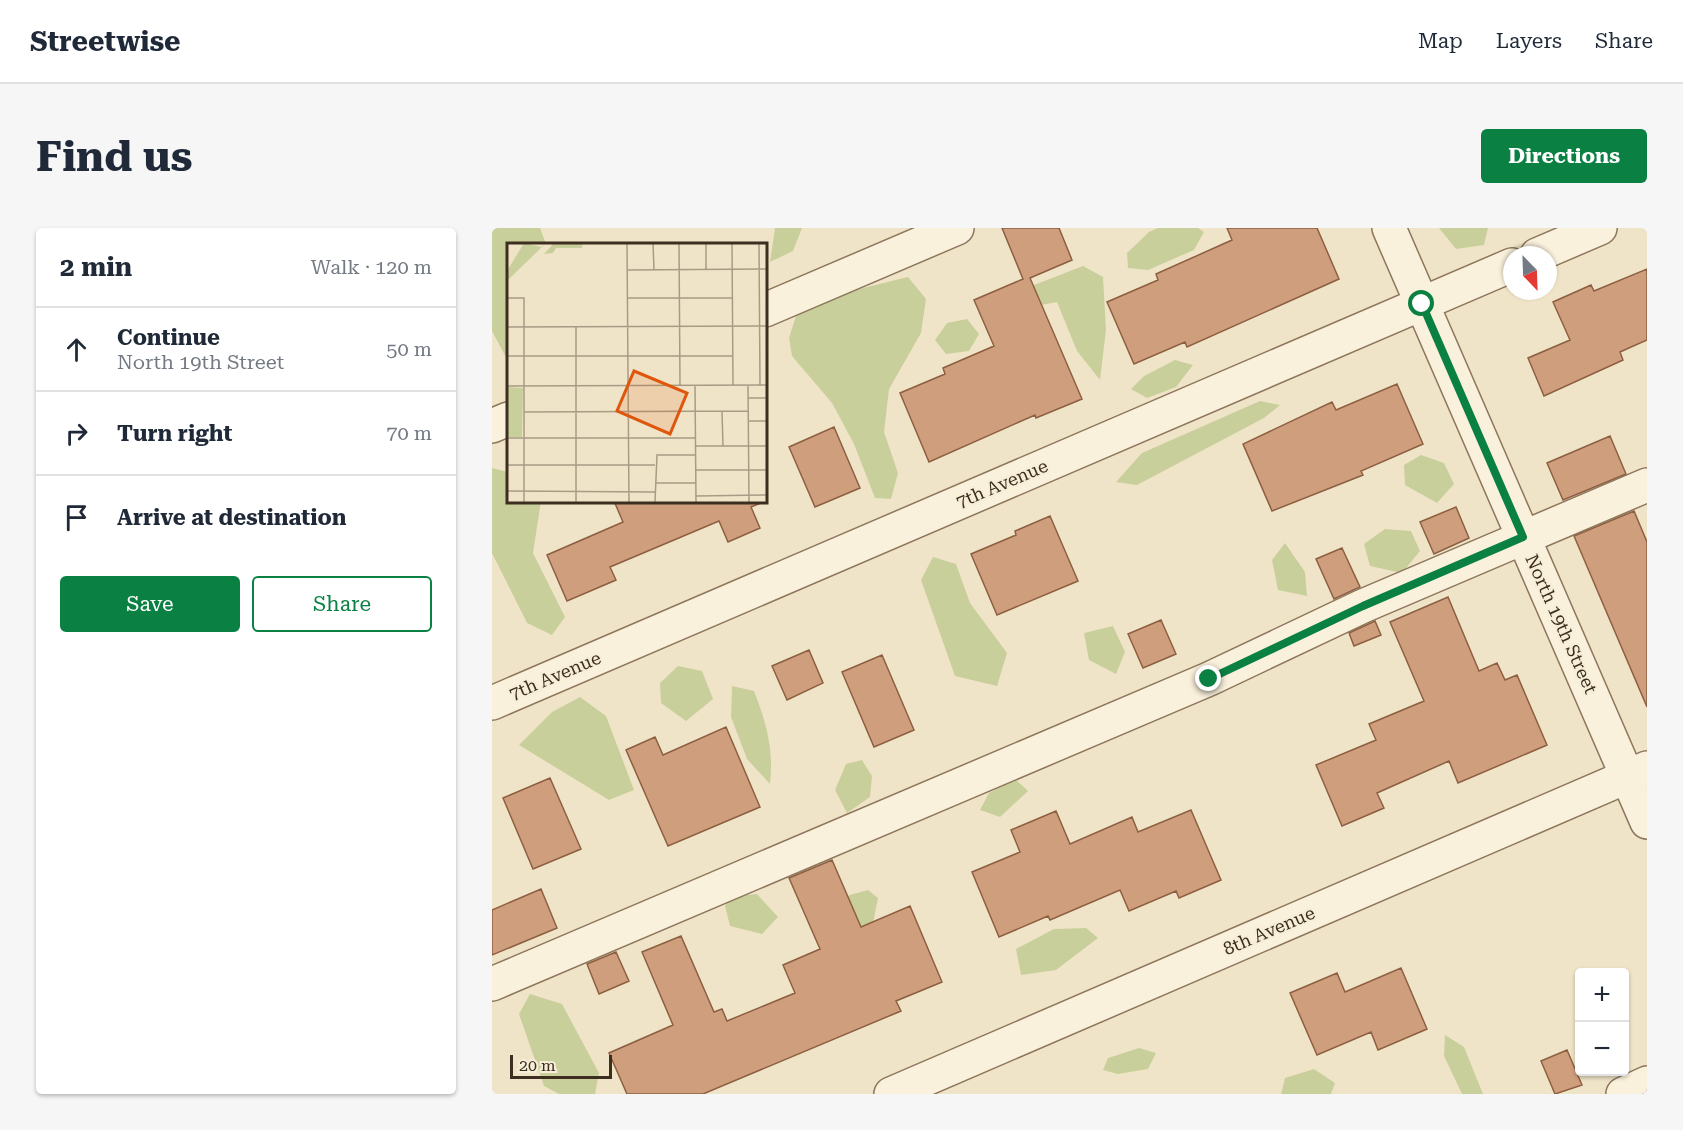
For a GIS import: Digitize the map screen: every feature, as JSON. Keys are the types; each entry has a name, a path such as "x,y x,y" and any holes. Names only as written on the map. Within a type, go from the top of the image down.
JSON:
{"street":[{"path":"766,310 957,228"},
{"name":"North 19th Street","path":"1389,228 1523,537 1637,772 1647,822"},
{"path":"1557,246 1600,228"},
{"name":"7th Avenue","path":"492,703 1503,270"},
{"path":"492,426 507,419"},
{"path":"492,984 1209,679 1363,606 1647,485"},
{"name":"8th Avenue","path":"891,1094 1637,772"},
{"path":"1623,1094 1647,1083"}],"green space":[{"path":"492,228 540,228 546,243 507,243 507,359 492,331"},
{"path":"775,228 802,228 793,251 770,262"},
{"path":"1158,228 1198,228 1204,232 1194,250 1148,270 1128,268 1127,253 1149,232"},
{"path":"1439,228 1488,228 1484,245 1456,249"},
{"path":"1083,266 1103,277 1106,330 1100,380 1077,351 1057,302 1031,307 1016,292"},
{"path":"908,277 926,299 921,333 889,389 884,432 898,473 891,499 875,498 854,444 832,403 792,356 789,338 796,316 843,293"},
{"path":"967,319 979,334 969,351 946,354 935,340 947,323"},
{"path":"1175,360 1193,365 1176,387 1147,398 1131,389 1144,376"},
{"path":"1260,401 1280,405 1264,418 1137,485 1116,482 1142,453"},
{"path":"1421,455 1444,463 1454,484 1437,503 1405,485 1404,465"},
{"path":"492,468 507,472 507,502 541,502 533,553 565,617 552,635 527,623 492,553"},
{"path":"1385,529 1411,531 1420,551 1402,573 1370,566 1364,544"},
{"path":"1285,543 1305,572 1307,596 1278,590 1272,560"},
{"path":"933,557 956,564 970,603 1007,653 997,686 955,676 921,580"},
{"path":"1113,626 1125,652 1116,674 1089,660 1084,633"},
{"path":"678,666 702,671 713,699 686,721 661,703 660,683"},
{"path":"732,686 754,691 768,736 771,759 770,784 747,759 731,717"},
{"path":"580,697 606,716 634,790 609,800 519,745 552,712"},
{"path":"862,760 872,776 870,797 847,813 835,790 846,764"},
{"path":"1015,779 1028,791 1000,817 980,810 989,793"},
{"path":"868,890 878,898 873,923 843,937 833,905 850,895"},
{"path":"757,894 778,917 762,934 730,926 725,906 733,896"},
{"path":"1086,928 1098,938 1056,970 1021,975 1016,949 1054,929"},
{"path":"530,994 562,1004 599,1073 595,1094 559,1094 544,1086 519,1014"},
{"path":"1445,1035 1464,1047 1483,1094 1462,1094 1444,1056"},
{"path":"1139,1048 1156,1053 1148,1069 1118,1074 1103,1070 1108,1058"},
{"path":"1314,1069 1335,1083 1331,1094 1281,1094 1285,1078"}],"building":[{"path":"1002,228 1059,228 1072,260 1030,278 1082,399 1036,418 1035,415 929,462 900,393 945,374 943,368 994,346 974,300 1023,279"},
{"path":"1227,228 1317,228 1339,279 1187,347 1185,342 1134,364 1107,302 1158,280 1156,274 1232,240"},
{"path":"1647,269 1647,340 1620,352 1623,360 1544,396 1528,358 1570,340 1553,302 1591,285 1594,291"},
{"path":"1397,384 1423,444 1361,471 1363,475 1272,511 1243,444 1332,402 1336,410"},
{"path":"834,427 860,488 815,507 789,447"},
{"path":"1610,436 1626,474 1563,500 1547,463"},
{"path":"614,502 764,502 751,507 760,528 728,542 719,521 610,567 616,580 567,601 547,555 623,522"},
{"path":"1456,507 1469,538 1434,554 1420,522"},
{"path":"1634,511 1647,542 1647,707 1574,536"},
{"path":"1050,516 1078,581 997,615 971,554 1016,535 1015,531"},
{"path":"1342,548 1360,587 1334,599 1316,559"},
{"path":"1448,597 1479,671 1497,663 1505,680 1517,675 1547,745 1458,783 1449,761 1377,793 1384,808 1342,826 1316,765 1376,740 1369,724 1424,701 1390,622"},
{"path":"1161,620 1176,654 1143,668 1128,634"},
{"path":"1375,621 1381,635 1354,646 1349,633"},
{"path":"809,650 823,683 787,700 772,666"},
{"path":"882,655 914,730 874,747 842,672"},
{"path":"726,727 760,807 668,846 626,750 655,737 663,755"},
{"path":"550,778 581,849 533,869 503,798"},
{"path":"1191,810 1221,880 1179,898 1176,891 1129,911 1120,890 1050,920 1048,916 999,937 972,872 1020,852 1011,830 1056,811 1070,844 1132,817 1138,832"},
{"path":"832,860 861,927 910,906 942,982 896,1001 901,1011 703,1094 627,1094 609,1053 673,1025 642,952 681,936 714,1012 722,1009 727,1021 795,993 783,965 820,949 789,878"},
{"path":"541,889 557,928 492,955 492,910"},
{"path":"616,952 629,981 599,994 587,964"},
{"path":"1401,968 1427,1029 1378,1050 1371,1032 1317,1055 1290,993 1337,973 1345,992"},
{"path":"1567,1050 1575,1069 1575,1076 1578,1076 1582,1085 1555,1094 1541,1061"}],"route":[{"path":"1209,679 1363,606 1523,537 1422,304"}]}
